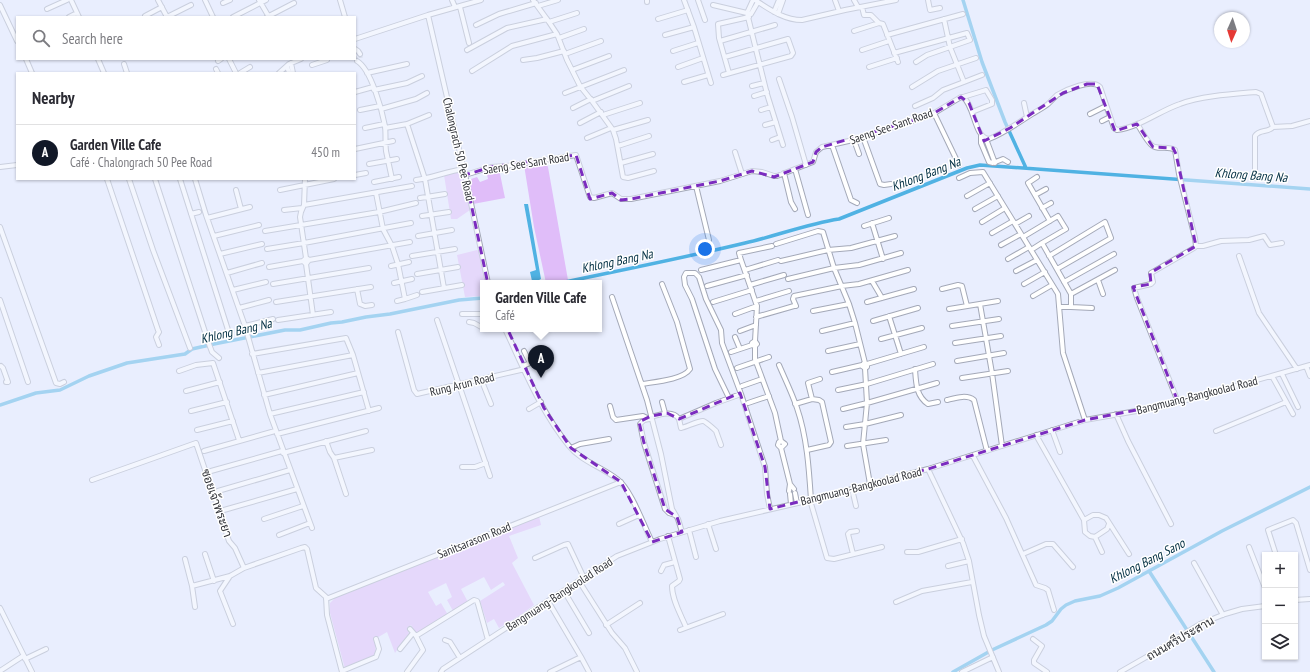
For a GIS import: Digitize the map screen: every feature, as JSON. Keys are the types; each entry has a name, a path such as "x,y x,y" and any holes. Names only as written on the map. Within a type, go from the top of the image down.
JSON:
{"street":[{"path":"47,9 67,0"},
{"path":"71,0 78,15"},
{"path":"159,0 166,16"},
{"path":"205,0 213,16"},
{"path":"223,3 230,0"},
{"path":"235,16 260,1 266,0"},
{"path":"340,0 345,16"},
{"path":"452,0 455,8"},
{"path":"356,39 428,15 482,0"},
{"path":"476,24 499,14 535,2 558,0"},
{"path":"684,0 711,83"},
{"path":"698,0 705,20"},
{"path":"776,13 778,0"},
{"path":"776,13 783,0"},
{"path":"835,0 839,12"},
{"path":"854,0 864,15 872,15 879,23 883,24 897,60 869,67"},
{"path":"783,145 764,83 761,65 752,32 749,15 755,1 786,18 802,20 896,0"},
{"path":"928,0 930,10 940,8"},
{"path":"260,1 268,16"},
{"path":"535,2 558,36 580,86 592,100 612,129 618,146 622,176 625,179 654,171"},
{"path":"270,16 294,3"},
{"path":"0,5 16,39"},
{"path":"169,16 191,5"},
{"path":"713,5 749,15"},
{"path":"460,6 469,43"},
{"path":"145,16 162,7"},
{"path":"658,19 688,10"},
{"path":"466,50 507,28 577,13"},
{"path":"887,35 963,14"},
{"name":"Chalongrach 50 Pee Road","path":"428,15 464,169 487,280"},
{"path":"729,73 720,41 718,24 749,15"},
{"path":"944,19 950,47 964,82"},
{"path":"854,31 879,23"},
{"path":"720,41 775,25"},
{"path":"666,35 694,27"},
{"path":"472,71 512,46 584,29"},
{"path":"894,53 968,33 970,40 927,55 916,62"},
{"path":"723,75 790,56 793,52 788,39 725,57"},
{"path":"523,60 565,52 601,41"},
{"path":"862,50 889,41"},
{"path":"673,51 698,43"},
{"path":"356,50 368,73 380,107 385,126 385,142 392,179"},
{"path":"572,70 609,56"},
{"path":"678,67 703,58"},
{"path":"912,87 938,71 976,58"},
{"path":"26,60 32,72"},
{"path":"98,60 104,72"},
{"path":"229,60 235,72"},
{"path":"312,65 323,60"},
{"path":"280,72 291,63"},
{"path":"124,64 127,72"},
{"path":"368,73 407,64"},
{"path":"242,72 250,68"},
{"path":"565,93 624,70"},
{"path":"684,82 708,75"},
{"path":"915,106 933,98 944,90 982,75"},
{"path":"356,92 407,84 422,76"},
{"path":"779,79 806,166"},
{"path":"752,86 764,83"},
{"path":"986,139 994,137 1010,128 1048,104 1056,96 1087,84 1097,84 1100,87 1114,128 1117,130 1137,124 1182,103 1258,92 1261,94 1273,127"},
{"path":"573,108 629,86"},
{"name":"Saeng See Sant Road","path":"465,175 491,167 574,155 577,156 589,196 592,198 612,193 621,199 626,200 720,181 757,171 774,176 784,174 813,162 817,150 824,146 854,140 934,113 957,98 986,90 992,100 992,104 972,112"},
{"path":"754,96 767,92"},
{"path":"360,110 408,102 427,93"},
{"path":"963,97 969,103 981,136 981,143 989,162 995,163 1001,160 1006,160 1008,162"},
{"path":"580,123 602,114 640,103"},
{"path":"1024,103 1027,117"},
{"path":"1090,114 1106,106"},
{"path":"761,110 771,107"},
{"path":"934,113 959,165"},
{"path":"365,128 407,124 429,115"},
{"path":"1102,122 1110,117"},
{"path":"586,138 612,129 648,120"},
{"path":"765,125 776,122"},
{"path":"1255,178 1255,136 1258,132 1268,131 1273,127 1292,126 1310,122"},
{"path":"407,124 425,179 444,288"},
{"path":"1137,124 1151,146 1157,148 1170,147 1175,150 1179,174 1196,246"},
{"path":"618,146 649,136"},
{"path":"981,136 986,139 995,163"},
{"path":"772,140 780,137"},
{"path":"863,137 880,184 891,184"},
{"path":"854,140 859,154"},
{"path":"356,149 393,141"},
{"path":"832,145 851,200 856,203"},
{"path":"735,152 742,174"},
{"path":"620,163 653,154"},
{"path":"369,164 397,159"},
{"path":"1,166 16,165"},
{"path":"416,180 437,176 449,171 464,169"},
{"path":"795,169 808,216"},
{"path":"959,178 970,173 983,172 1058,294 1063,353 1085,420"},
{"path":"356,175 366,173"},
{"path":"784,174 791,202 796,209"},
{"path":"374,182 399,177"},
{"path":"1037,177 1028,183 1050,221"},
{"path":"108,180 159,331 156,337 159,345"},
{"path":"129,180 153,250 190,348"},
{"path":"154,180 209,344 212,352 219,358"},
{"path":"180,180 229,332"},
{"path":"195,180 250,341 252,354 276,433 312,528"},
{"path":"305,180 301,225 313,315"},
{"path":"280,190 329,180"},
{"path":"967,196 990,183"},
{"path":"284,210 412,186"},
{"path":"696,186 709,240"},
{"path":"1035,195 1046,189"},
{"path":"236,190 241,209"},
{"path":"376,193 383,229 392,246 398,264 405,299"},
{"path":"420,198 445,194"},
{"path":"975,208 998,196"},
{"path":"265,231 379,212 416,203"},
{"path":"1042,208 1051,203"},
{"path":"207,218 250,207"},
{"path":"982,222 1005,208"},
{"path":"191,214 199,212"},
{"path":"422,216 449,212"},
{"path":"992,233 1029,216"},
{"path":"1001,245 1022,236 1058,216 1066,229 1042,243 1008,259"},
{"path":"864,226 889,218"},
{"path":"1049,256 1106,222 1111,238 1057,269"},
{"path":"267,249 411,223"},
{"path":"872,223 883,259"},
{"path":"214,236 259,225"},
{"path":"0,227 56,383 60,384 64,382"},
{"path":"418,236 452,230"},
{"path":"798,503 790,484 782,448 779,447 778,443 781,441 775,413 756,362 754,344 756,303 739,253 774,245 822,231 834,268 849,304 865,365 867,403 863,444 870,484"},
{"path":"745,270 828,250 851,248 895,236"},
{"path":"1178,402 1134,288 1151,284 1153,282 1152,272 1196,246 1203,246 1220,241 1249,240 1264,236 1270,245 1282,243"},
{"path":"269,267 410,242"},
{"path":"1042,243 1071,294 1071,307"},
{"path":"220,254 262,244"},
{"path":"412,256 455,249"},
{"path":"788,279 834,268 859,265 902,253"},
{"path":"1064,282 1114,254"},
{"path":"1239,256 1259,313 1297,369"},
{"path":"701,270 741,260"},
{"path":"1016,271 1037,260"},
{"path":"391,266 409,262"},
{"path":"227,273 262,263"},
{"path":"417,274 458,267"},
{"path":"272,284 369,268"},
{"path":"756,317 795,306 793,299 794,296 859,284 908,270"},
{"path":"1071,294 1115,270"},
{"path":"1024,284 1045,272"},
{"path":"729,398 715,369 692,299 685,285 684,277 686,273 695,273 699,277 706,299 720,330 722,343 741,394 765,467 767,494 770,509"},
{"path":"707,286 747,275"},
{"path":"750,285 784,275"},
{"path":"394,283 412,279"},
{"path":"1098,280 1103,294"},
{"path":"872,281 882,298"},
{"path":"233,290 266,282"},
{"path":"642,384 665,380 687,372 690,369 677,322 662,284"},
{"path":"422,292 462,285"},
{"path":"942,289 958,285 962,286 967,306"},
{"path":"1033,296 1052,285"},
{"path":"276,302 371,287"},
{"path":"358,289 360,304 365,306 372,305"},
{"path":"867,302 914,289"},
{"path":"713,302 752,290"},
{"path":"735,314 756,303 789,291"},
{"path":"397,301 417,296"},
{"path":"612,297 642,384 672,508 678,519 682,532"},
{"path":"0,300 28,382"},
{"path":"239,308 269,300"},
{"path":"949,309 998,300"},
{"path":"813,311 849,304"},
{"path":"980,304 992,373 1002,446"},
{"path":"1059,307 1092,308"},
{"path":"873,321 918,308"},
{"path":"278,320 331,312"},
{"path":"462,314 480,314"},
{"path":"889,316 901,354"},
{"path":"952,326 999,318"},
{"path":"245,326 273,319"},
{"path":"437,320 490,476"},
{"path":"469,322 480,326"},
{"path":"822,331 855,323"},
{"path":"740,331 756,325"},
{"path":"881,339 922,328"},
{"name":"Rung Arun Road","path":"398,332 415,394 459,385 524,368 530,363 544,356"},
{"path":"507,332 541,402 557,430 570,448 621,482 628,492 652,542"},
{"path":"955,343 1001,336"},
{"path":"736,337 740,349"},
{"path":"252,354 343,338 347,339 369,411"},
{"path":"731,352 754,344"},
{"path":"828,351 860,344"},
{"path":"832,372 865,365 924,348"},
{"path":"524,351 530,363"},
{"path":"958,361 1004,353"},
{"path":"258,373 353,355"},
{"path":"737,368 769,357"},
{"path":"179,371 196,365 211,363 214,365 239,440"},
{"path":"838,390 867,384 933,364"},
{"path":"779,365 795,404 807,450 811,500 827,558 834,559 882,547"},
{"path":"1308,366 1310,376"},
{"name":"Bangmuang-Bangkoolad Road","path":"441,672 447,666 617,556 668,536 708,524 811,500 928,470 1085,420 1178,402 1308,366"},
{"path":"915,370 917,389 920,397 925,402 931,404 938,402"},
{"path":"962,378 1008,371"},
{"path":"264,395 358,374"},
{"path":"1282,374 1298,407"},
{"path":"1272,376 1293,414"},
{"path":"481,379 491,404"},
{"path":"742,386 762,379"},
{"path":"812,399 808,383 820,379"},
{"path":"186,391 220,382"},
{"path":"843,408 867,403 937,383"},
{"path":"270,414 364,392"},
{"path":"679,419 741,394"},
{"path":"748,403 769,396"},
{"path":"947,400 965,396 974,400 987,451"},
{"path":"795,404 812,399 822,402 831,442 829,445 807,450"},
{"path":"191,411 227,402"},
{"path":"529,409 541,402"},
{"path":"662,402 665,413"},
{"path":"1216,431 1286,402"},
{"path":"610,406 613,417 616,420 643,416 651,418"},
{"path":"204,451 239,440 276,433 379,408"},
{"path":"699,411 702,421 716,431 721,445"},
{"path":"675,515 668,513 665,509 644,443 640,424 641,422 665,413 678,416 681,428 702,421"},
{"path":"1116,414 1128,441 1171,524"},
{"path":"846,427 902,415"},
{"path":"197,430 233,421"},
{"path":"1052,430 1060,452"},
{"path":"211,471 366,431"},
{"path":"1036,435 1084,520 1085,532 1090,536 1095,537 1107,529 1109,524"},
{"path":"570,448 580,444 609,439"},
{"path":"847,446 886,440"},
{"path":"326,441 334,458 346,494"},
{"name":"ซอยเจ้าพระยา","path":"92,480 196,443 229,541 235,548 244,568"},
{"path":"334,458 372,450"},
{"path":"973,456 998,502 1036,585 1048,590 1054,610"},
{"path":"462,467 476,467 486,463"},
{"path":"218,491 290,470"},
{"path":"928,470 962,539 969,561 979,615 989,649 999,672"},
{"name":"Sanitsarasom Road","path":"326,599 621,482"},
{"path":"790,484 789,492 791,504"},
{"path":"224,510 297,489"},
{"path":"852,489 856,506"},
{"path":"264,519 303,506"},
{"path":"619,524 639,515"},
{"path":"1084,520 1090,516 1098,515 1106,518 1129,554"},
{"path":"1275,552 1268,530 1293,520 1296,523 1310,570"},
{"path":"279,534 310,523"},
{"path":"708,524 716,549"},
{"path":"688,530 696,557"},
{"path":"853,554 848,534 850,532 858,531"},
{"path":"668,536 680,579 672,586 672,592 675,603 686,627"},
{"path":"1095,537 1102,552"},
{"path":"907,552 918,552 962,539"},
{"path":"535,558 568,544 584,578"},
{"path":"1023,554 1046,544 1052,544 1073,567"},
{"path":"192,586 230,576 244,568 305,547 308,549 316,588 324,595 326,599 327,615 342,672 376,657 379,649 376,639"},
{"path":"1249,547 1262,580"},
{"path":"205,554 214,581"},
{"path":"185,559 192,586 195,607"},
{"path":"948,566 969,561"},
{"path":"661,572 664,565 675,562"},
{"path":"1194,563 1223,614"},
{"path":"230,576 220,591 233,624"},
{"path":"579,581 614,637 625,648 637,672"},
{"path":"896,602 922,591 972,582"},
{"path":"564,591 589,633"},
{"path":"1298,600 1310,599"},
{"path":"400,649 414,635 474,600 476,600 478,604 488,640"},
{"path":"548,601 589,672"},
{"path":"606,625 640,603"},
{"name":"ถนนศรีประสาน","path":"1120,672 1156,652 1200,624 1242,608 1262,606"},
{"path":"0,608 32,672"},
{"path":"680,630 723,614"},
{"path":"407,672 423,650 410,628"},
{"path":"1034,639 1042,646 1034,660 1034,663 1047,672"},
{"path":"445,640 450,642 460,658"},
{"path":"0,671 24,658 46,649"},
{"path":"962,672 992,656"},
{"path":"550,672 581,657"},
{"path":"447,666 450,672"}],"highlighted area":[{"path":"1087,84 1097,84 1115,131 1137,124 1153,147 1173,148 1176,154 1196,246 1150,273 1151,284 1133,287 1178,402 1085,420 928,469 770,509 765,467 740,393 679,419 667,413 651,416 639,422 644,443 665,509 677,517 682,532 652,542 621,482 571,448 544,408 489,289 465,175 491,167 576,155 590,199 612,193 621,200 631,199 720,181 752,171 774,177 813,162 816,152 822,147 931,115 961,97 969,103 984,141 1010,128 1063,93"}],"shaded area":[{"path":"545,162 548,167 568,280 545,280 534,227 524,165"},
{"path":"493,168 499,169 505,198 473,204 468,180 477,177 480,182 488,179 486,170"},
{"path":"462,171 470,210 457,219 451,219 444,175"},
{"path":"477,250 479,251 485,280 480,280 480,296 465,297 457,255"},
{"path":"539,516 541,525 509,536 518,558 512,563 534,605 499,628 494,619 487,623 480,601 505,585 503,582 491,590 484,577 461,589 468,602 453,611 447,600 452,597 446,583 428,592 436,606 441,603 448,615 416,634 411,625 407,628 409,633 395,653 387,632 375,639 376,655 345,669 330,613 330,603 336,597"}],"water":[{"path":"524,204 528,204 541,279 532,280 530,272 536,270"}],"waterway":[{"path":"963,0 982,62 1005,122 1026,168"},
{"name":"Khlong Bang Na","path":"575,280 757,240 839,219 967,168 980,165 1310,189"},
{"name":"Khlong Bang Na","path":"0,405 36,393 60,390 89,376 127,363 185,354 192,349 285,330 300,330 459,300 480,298"},
{"name":"Khlong Bang Sano","path":"953,672 992,650 1046,625 1052,621 1066,605 1075,601 1100,596 1118,588 1222,531 1310,487"},
{"path":"1149,571 1214,672"}],"tunnel":[{"path":"360,54 361,59"}],"place":[{"name":"Garden Ville Cafe","path":"541,378"}]}
